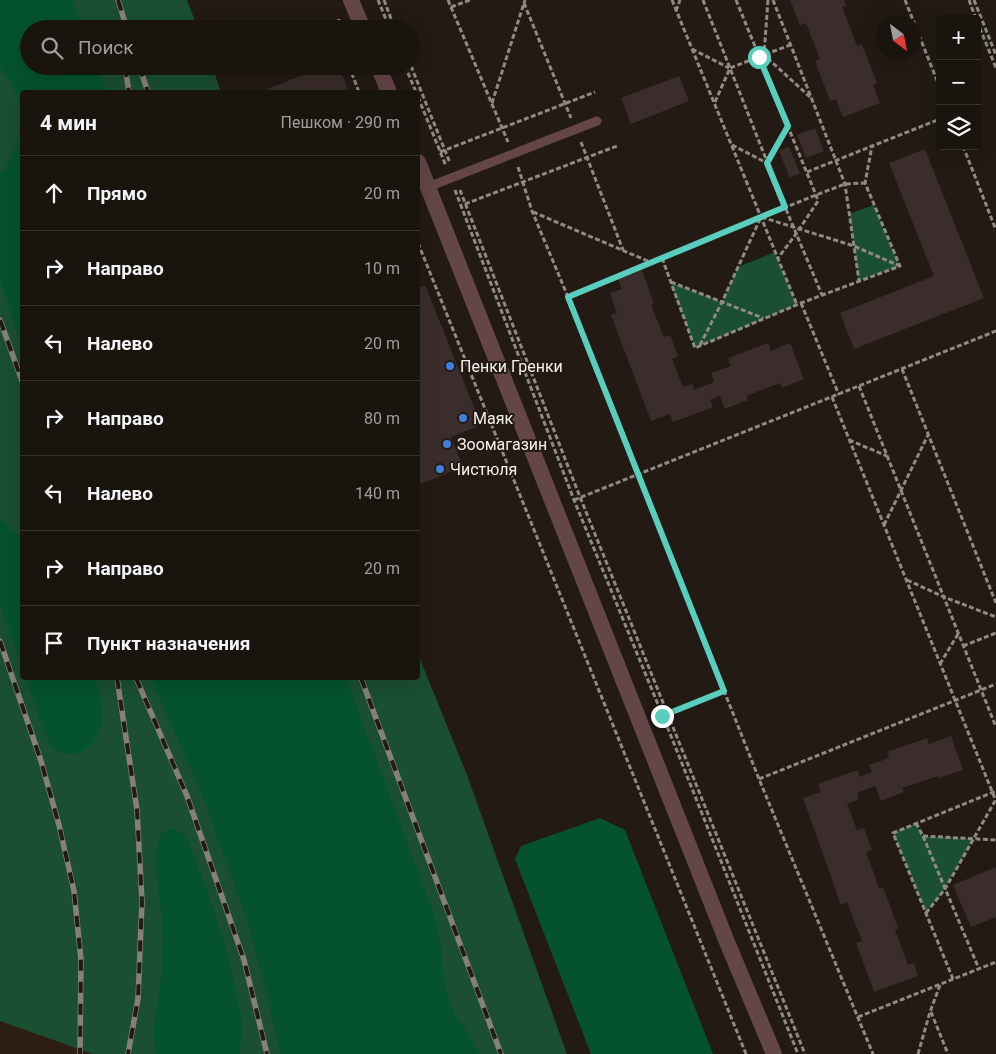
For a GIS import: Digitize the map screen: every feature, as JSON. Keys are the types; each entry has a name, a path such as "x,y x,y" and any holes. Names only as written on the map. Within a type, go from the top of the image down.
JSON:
{"street":[{"path":"351,0 359,20"},
{"path":"382,75 388,90"},
{"path":"420,167 727,942 774,1054"}],"lane":[{"path":"428,187 597,121"}],"path":[{"path":"378,0 386,20"},
{"path":"384,0 392,20"},
{"path":"448,0 513,154 524,182 532,212 568,297 759,779 873,1054"},
{"path":"451,7 470,0"},
{"path":"492,104 525,0"},
{"path":"672,0 778,258 839,395"},
{"path":"676,11 680,0"},
{"path":"703,0 767,163 822,295"},
{"path":"736,0 818,202 778,258"},
{"path":"764,55 768,0"},
{"path":"772,0 845,184 859,281"},
{"path":"904,0 936,78"},
{"path":"969,0 975,15"},
{"path":"974,0 996,55"},
{"path":"981,30 996,68"},
{"path":"714,103 730,68 790,45"},
{"path":"692,49 730,68"},
{"path":"764,55 811,97"},
{"path":"352,75 358,90"},
{"path":"409,75 415,90"},
{"path":"415,75 445,150 574,500 798,1054"},
{"path":"440,152 595,92"},
{"path":"420,102 440,152 466,204 580,497 805,1054"},
{"path":"807,172 936,121"},
{"path":"767,163 788,126"},
{"path":"731,145 767,163"},
{"path":"466,204 617,146"},
{"path":"872,146 865,183 900,266"},
{"path":"965,150 996,230"},
{"path":"568,297 816,195 845,184 865,183"},
{"path":"532,212 650,262"},
{"path":"761,217 854,246 900,266"},
{"path":"700,345 761,217"},
{"path":"420,247 746,1054"},
{"path":"662,258 695,348 764,318 900,266"},
{"path":"670,282 764,318"},
{"path":"574,500 996,332"},
{"path":"902,369 996,603"},
{"path":"859,386 996,727"},
{"path":"832,397 996,800 945,888 926,913"},
{"path":"884,525 928,435"},
{"path":"849,440 887,456"},
{"path":"530,517 535,515"},
{"path":"906,580 996,617"},
{"path":"940,664 958,633"},
{"path":"964,646 996,633"},
{"path":"759,779 996,684"},
{"path":"662,716 724,691"},
{"path":"954,979 893,833 994,792"},
{"path":"916,823 979,969"},
{"path":"923,836 996,840"},
{"path":"858,1017 996,962"},
{"path":"918,1054 940,984"},
{"path":"930,1012 948,1054"}],"shaded area":[{"path":"0,1018 109,1054 0,1054"}],"green space":[{"path":"0,0 187,0 195,20 20,20 20,75 215,75 220,90 20,90 20,680 420,680 420,659 467,775 567,1054 93,1054 0,1021"},
{"path":"0,0 74,0 78,20 20,20 20,75 101,75 107,90 20,90 20,104 13,86 0,68"},
{"path":"20,127 20,341 0,281 0,174 15,149"},
{"path":"874,205 900,266 859,281 849,214"},
{"path":"775,252 797,305 695,348 670,282 722,302 738,267"},
{"path":"0,516 10,528 20,536 20,661 0,604"},
{"path":"27,680 94,680 101,701 102,721 100,730 91,746 73,754 61,752 55,749 42,726"},
{"path":"152,680 347,680 435,917 448,997 457,1019 470,1035 480,1054 281,1054 249,926 201,792"},
{"path":"600,818 625,830 713,1054 591,1054 515,859 521,846"},
{"path":"916,823 923,836 973,839 945,889 926,913 893,833"},
{"path":"174,829 183,834 189,842 214,910 227,953 242,1019 240,1054 156,1054 154,1031 161,975 163,936 156,872 156,854 160,836 167,830"}],"building":[{"path":"790,0 844,0 846,6 842,7 857,46 862,44 877,83 873,85 880,103 843,117 836,99 830,101 815,61 820,59 806,23 800,25"},
{"path":"304,75 342,75 348,90 267,90"},
{"path":"679,76 689,101 631,124 621,98"},
{"path":"815,128 824,151 806,158 797,135"},
{"path":"789,147 800,173 790,178 779,151"},
{"path":"925,149 984,298 854,349 840,313 934,276 889,163"},
{"path":"642,270 654,304 651,305 664,337 670,335 678,356 672,359 683,387 692,384 694,390 714,382 711,373 731,366 728,358 768,343 771,351 790,343 804,379 782,388 780,383 746,396 748,400 725,409 720,396 710,400 713,407 673,422 670,414 651,421 611,315 617,313 610,293 622,289 618,279"},
{"path":"425,285 481,425 451,437 463,467 420,484 420,287"},
{"path":"951,736 963,770 902,788 904,792 881,801 875,786 857,793 859,799 847,804 857,830 864,828 872,850 866,852 879,888 883,887 898,928 895,930 908,965 914,963 918,976 874,992 856,943 862,941 847,902 841,905 803,798 821,792 818,784 857,770 860,777 872,772 869,765 889,758 887,752 927,738 929,744"},
{"path":"996,867 996,917 971,927 953,885"}],"railway":[{"path":"118,0 124,20"},
{"path":"126,75 129,90"},
{"path":"142,75 147,90"},
{"path":"0,320 20,375"},
{"path":"0,641 41,761 59,825 74,891 81,960 80,1054"},
{"path":"117,680 137,810 142,902 138,999 128,1054"},
{"path":"137,680 187,796 244,960 267,1054"},
{"path":"362,680 501,1054"}],"place":[{"name":"Пенки Гренки","path":"450,366"},
{"name":"Маяк","path":"463,418"},
{"name":"Зоомагазин","path":"447,444"},
{"name":"Чистюля","path":"440,469"}],"route":[{"path":"662,716 724,691 568,297 785,207 767,163 788,126 759,57"}]}
